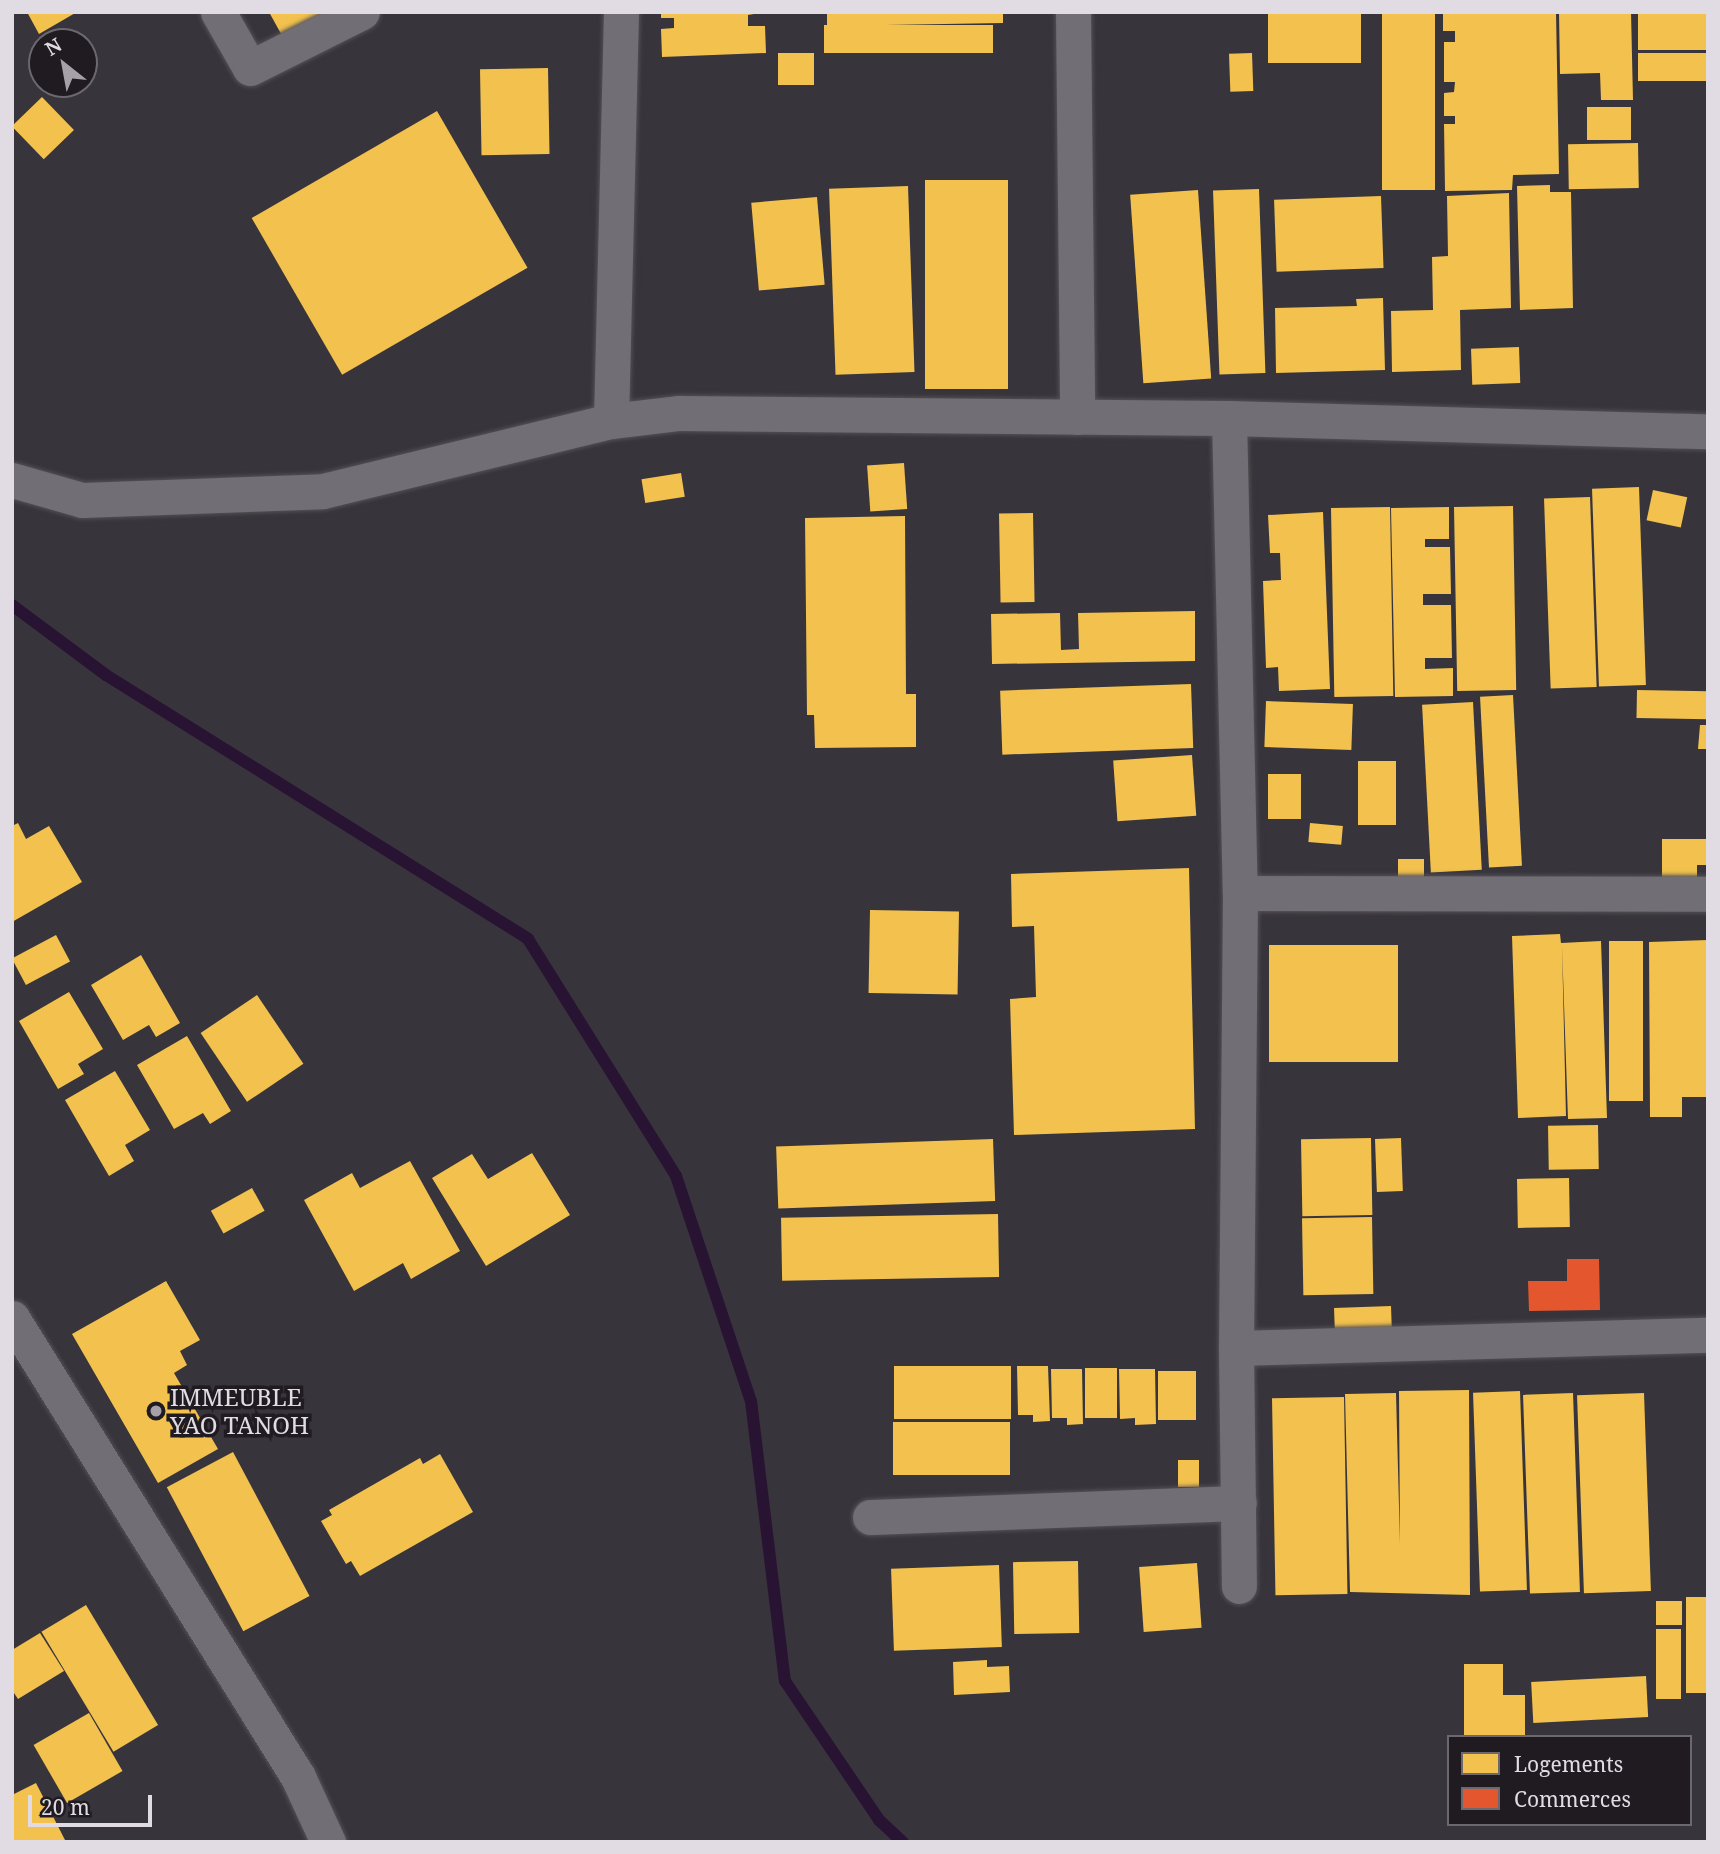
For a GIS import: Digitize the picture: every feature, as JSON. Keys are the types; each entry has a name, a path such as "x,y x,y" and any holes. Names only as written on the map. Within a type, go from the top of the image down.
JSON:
{"street":[{"path":"218,12 250,68 362,12"},
{"path":"611,421 621,12"},
{"path":"1073,12 1077,417"},
{"path":"12,480 82,500 323,491 611,421 678,413 1229,418 1708,431"},
{"path":"1229,418 1240,892 1236,1348 1239,1586"},
{"path":"1240,892 1708,894"},
{"path":"12,1318 298,1777 328,1842"},
{"path":"1236,1348 1708,1335"},
{"path":"870,1517 1239,1503"}],"building: Logements":[{"path":"27,12 77,12 49,28 36,28"},
{"path":"269,12 330,12 285,41"},
{"path":"661,12 765,12 748,15 748,26 765,26 766,53 662,57 661,29 674,28 674,18 661,18"},
{"path":"827,12 1003,12 1003,23 827,26"},
{"path":"1268,12 1361,12 1361,63 1268,63"},
{"path":"1382,12 1435,12 1435,190 1382,190"},
{"path":"1443,12 1556,12 1559,174 1513,175 1512,190 1445,191 1444,124 1455,124 1455,116 1444,116 1444,93 1454,92 1455,82 1444,82 1444,42 1455,42 1455,31 1443,31"},
{"path":"1559,12 1631,12 1633,100 1601,100 1600,73 1560,74"},
{"path":"1638,12 1708,12 1708,50 1638,50"},
{"path":"824,25 993,25 993,53 824,53"},
{"path":"778,53 814,53 814,85 778,85"},
{"path":"1252,53 1253,91 1230,92 1229,54"},
{"path":"1638,53 1708,53 1708,81 1638,81"},
{"path":"548,68 550,154 482,155 480,69"},
{"path":"43,98 74,130 44,159 12,126"},
{"path":"1587,107 1631,107 1631,140 1587,140"},
{"path":"437,111 528,268 342,375 252,218"},
{"path":"1638,143 1639,188 1569,189 1568,144"},
{"path":"925,180 1008,180 1008,389 925,389"},
{"path":"1550,185 1550,192 1571,192 1573,308 1520,310 1517,186"},
{"path":"908,186 914,372 836,375 829,189"},
{"path":"1259,189 1265,373 1219,374 1213,191"},
{"path":"1198,190 1211,379 1143,383 1130,195"},
{"path":"1509,193 1511,308 1460,310 1461,370 1392,372 1391,311 1433,310 1432,257 1448,256 1447,196"},
{"path":"1381,196 1384,268 1277,272 1274,200"},
{"path":"817,197 825,285 759,290 751,203"},
{"path":"1383,298 1385,370 1276,373 1275,308 1357,306 1356,299"},
{"path":"1519,347 1520,383 1472,385 1471,349"},
{"path":"904,463 907,509 870,511 867,466"},
{"path":"681,473 685,497 645,503 641,479"},
{"path":"1639,487 1646,685 1599,687 1592,489"},
{"path":"1653,490 1687,497 1681,528 1647,520"},
{"path":"1590,497 1597,687 1551,688 1544,499"},
{"path":"1513,506 1516,690 1457,691 1454,507"},
{"path":"1390,507 1393,696 1334,697 1331,508"},
{"path":"1449,507 1449,539 1425,539 1425,547 1450,547 1451,594 1423,594 1423,605 1451,605 1452,658 1425,658 1425,669 1453,668 1453,696 1395,697 1391,508"},
{"path":"1323,512 1330,689 1279,691 1278,667 1266,668 1263,581 1281,580 1280,553 1270,553 1268,515"},
{"path":"1033,513 1035,602 1001,603 999,514"},
{"path":"905,516 906,694 916,694 916,747 815,748 814,715 807,715 805,518"},
{"path":"1195,611 1195,661 992,664 991,614 1060,613 1061,650 1079,649 1078,613"},
{"path":"1191,684 1193,748 1002,755 1000,691"},
{"path":"1637,690 1708,691 1708,719 1637,718"},
{"path":"1513,695 1522,866 1489,867 1480,697"},
{"path":"1266,701 1353,704 1351,750 1264,747"},
{"path":"1473,702 1482,870 1431,872 1422,705"},
{"path":"1700,725 1708,725 1708,749 1698,749"},
{"path":"1192,755 1196,816 1117,821 1113,761"},
{"path":"1358,761 1396,761 1396,825 1358,825"},
{"path":"1268,774 1301,774 1301,819 1268,819"},
{"path":"18,823 26,839 49,826 82,882 12,922 12,826"},
{"path":"1310,823 1343,826 1341,845 1308,842"},
{"path":"1662,839 1708,839 1708,865 1697,865 1697,878 1662,878"},
{"path":"1398,859 1424,859 1424,880 1398,880"},
{"path":"1189,868 1195,1129 1014,1135 1010,999 1036,997 1034,926 1012,927 1011,874"},
{"path":"870,910 959,912 958,995 869,993"},
{"path":"1560,934 1561,943 1601,941 1607,1118 1568,1119 1562,946 1566,1116 1518,1118 1512,936"},
{"path":"56,935 70,961 26,985 12,958"},
{"path":"1708,940 1708,1097 1682,1097 1682,1117 1650,1117 1649,942"},
{"path":"1609,941 1643,941 1643,1101 1609,1101"},
{"path":"1269,945 1398,945 1398,1062 1269,1062"},
{"path":"141,955 180,1023 156,1037 149,1025 123,1040 91,985"},
{"path":"69,992 103,1049 78,1064 84,1074 58,1089 19,1021"},
{"path":"257,995 303,1064 247,1102 201,1033"},
{"path":"187,1036 231,1111 210,1124 203,1113 174,1129 137,1065"},
{"path":"115,1071 150,1130 125,1145 134,1161 109,1176 65,1100"},
{"path":"1598,1125 1599,1169 1549,1170 1548,1126"},
{"path":"1371,1138 1372,1215 1302,1216 1301,1139"},
{"path":"1401,1138 1403,1191 1377,1192 1375,1139"},
{"path":"993,1139 995,1201 778,1209 776,1147"},
{"path":"532,1153 570,1215 486,1266 432,1178 472,1154 488,1179"},
{"path":"410,1161 460,1251 411,1279 403,1263 354,1291 304,1200 352,1173 360,1188"},
{"path":"1569,1178 1570,1227 1518,1228 1517,1179"},
{"path":"252,1188 265,1211 223,1234 211,1211"},
{"path":"998,1214 999,1277 782,1281 781,1218"},
{"path":"1372,1217 1373,1294 1303,1295 1302,1218"},
{"name":"IMMEUBLE YAO TANOH","path":"166,1281 200,1340 180,1351 187,1365 174,1373 218,1449 158,1483 72,1334"},
{"path":"1391,1306 1392,1333 1335,1335 1334,1308"},
{"path":"894,1366 1011,1366 1011,1419 894,1419"},
{"path":"1017,1366 1048,1366 1050,1421 1033,1422 1033,1415 1018,1415"},
{"path":"1085,1368 1117,1368 1117,1418 1085,1418"},
{"path":"1051,1369 1082,1369 1083,1424 1067,1425 1067,1418 1052,1418"},
{"path":"1119,1369 1155,1369 1156,1424 1135,1425 1135,1418 1120,1419"},
{"path":"1158,1371 1196,1371 1196,1420 1158,1420"},
{"path":"1469,1390 1470,1595 1350,1592 1345,1394 1396,1393 1400,1544 1399,1391"},
{"path":"1520,1391 1527,1590 1480,1592 1473,1393"},
{"path":"1573,1393 1580,1592 1530,1594 1523,1395"},
{"path":"1644,1393 1651,1591 1584,1593 1577,1395"},
{"path":"1344,1397 1347,1594 1275,1595 1272,1398"},
{"path":"893,1422 1010,1422 1010,1475 893,1475"},
{"path":"233,1452 310,1596 243,1631 167,1487"},
{"name":"IMMEUBLE YAO TANOH","path":"440,1454 473,1512 360,1576 351,1561 346,1564 321,1521 332,1515 329,1510 420,1458 423,1464"},
{"path":"1178,1460 1199,1460 1199,1487 1178,1487"},
{"path":"1078,1561 1079,1633 1014,1634 1013,1562"},
{"path":"1197,1563 1202,1628 1144,1632 1139,1567"},
{"path":"999,1565 1002,1647 894,1651 891,1569"},
{"path":"1686,1597 1708,1597 1708,1693 1686,1693"},
{"path":"1656,1601 1682,1601 1682,1625 1656,1625"},
{"path":"86,1605 158,1725 114,1752 41,1632"},
{"path":"1656,1629 1681,1629 1681,1699 1656,1699"},
{"path":"40,1633 64,1671 18,1699 12,1690 12,1650"},
{"path":"987,1660 987,1667 1009,1666 1010,1692 954,1695 953,1662"},
{"path":"1464,1664 1503,1664 1503,1695 1525,1695 1525,1735 1464,1735"},
{"path":"1646,1676 1648,1717 1533,1723 1531,1682"},
{"path":"89,1713 122,1771 67,1803 34,1745"},
{"path":"36,1783 66,1842 12,1842 12,1795"}],"building: Commerces":[{"path":"1567,1259 1599,1259 1600,1310 1529,1311 1528,1281 1567,1281"}],"waterway":[{"path":"12,605 106,675 528,939 676,1176 751,1401 785,1681 879,1820 903,1842"}],"place":[{"name":"IMMEUBLE YAO TANOH","path":"156,1411"}]}
